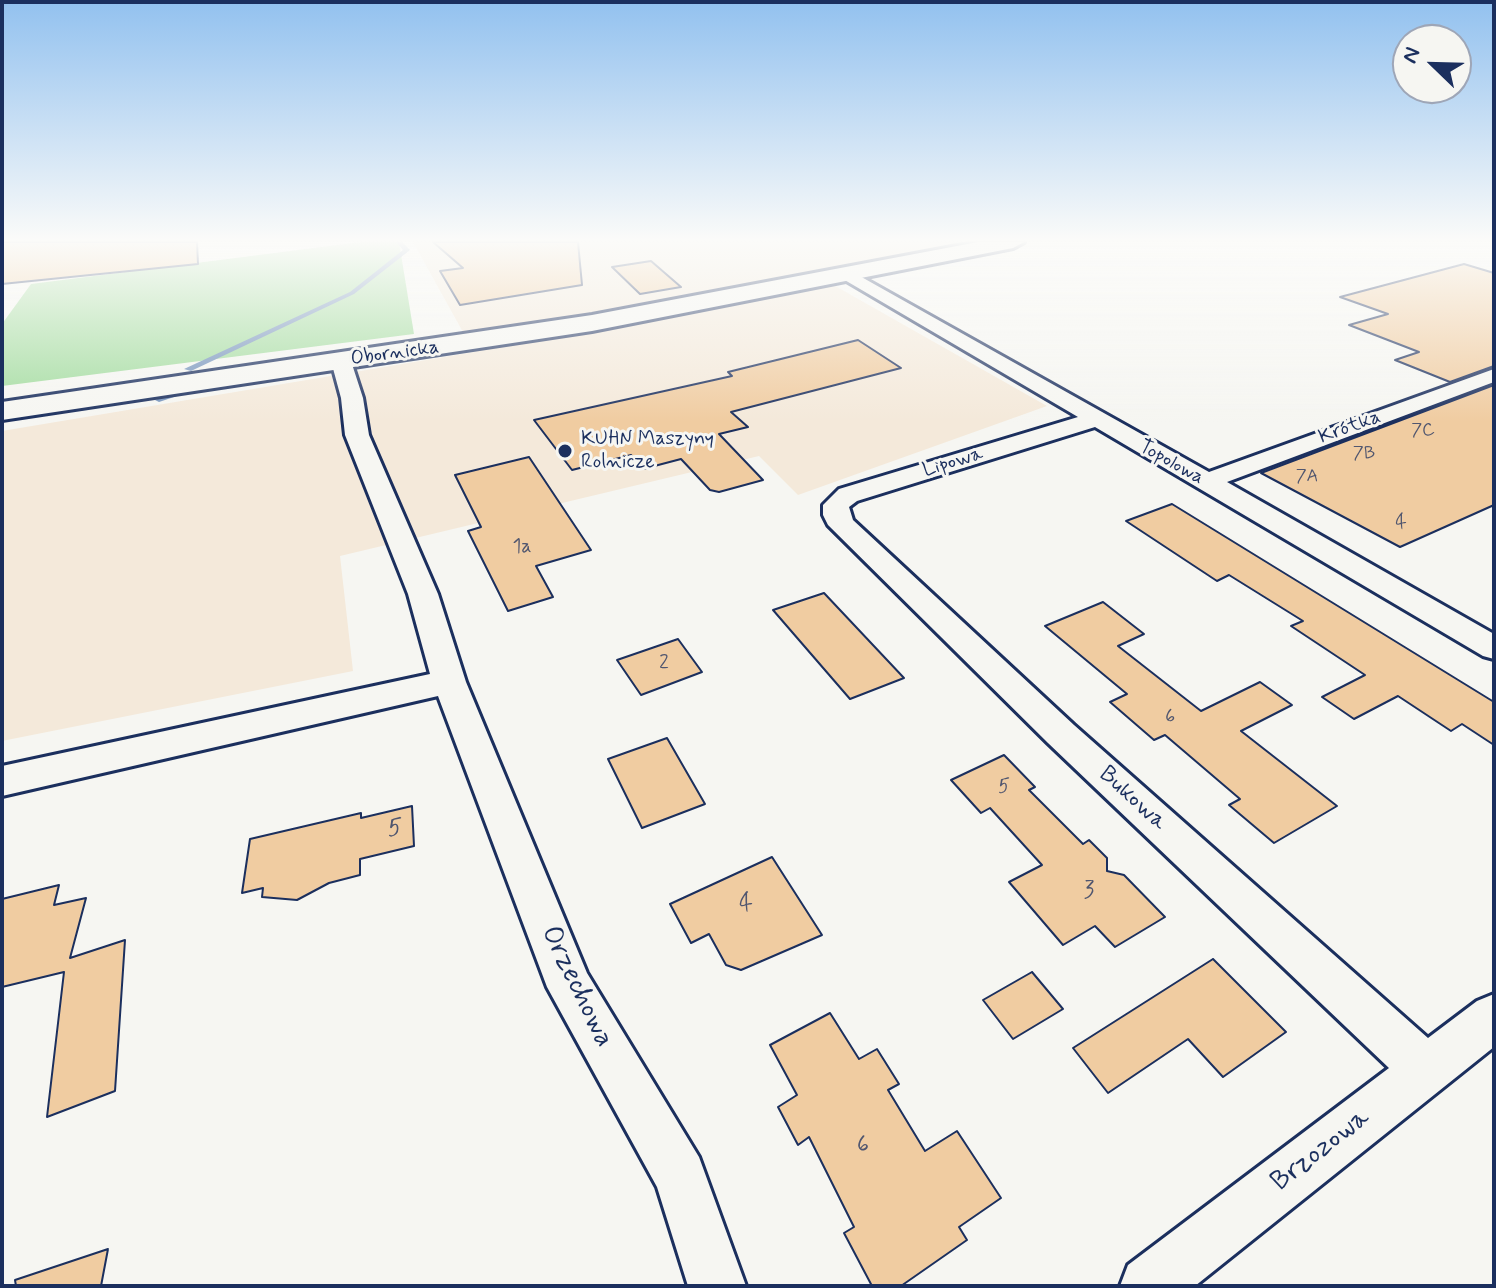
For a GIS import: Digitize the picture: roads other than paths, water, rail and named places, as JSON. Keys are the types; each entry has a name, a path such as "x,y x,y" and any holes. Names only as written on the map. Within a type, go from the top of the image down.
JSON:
{"main road":[{"name":"Obornicka","path":"2,411 592,323 704,302"},
{"name":"Obornicka","path":"2,402 153,387"}],"street":[{"name":"Topolowa","path":"895,302 1094,420 1494,648"},
{"name":"Orzechowa","path":"341,361 352,398 357,435 423,594 449,682 570,987 680,1176 717,1286"},
{"name":"Krótka","path":"1205,482 1494,375"},
{"name":"Lipowa","path":"842,525 836,505 848,495 1094,420"},
{"name":"Bukowa","path":"842,525 1061,734 1426,1069"},
{"path":"2,781 449,682"},
{"name":"Brzozowa","path":"1149,1286 1494,1017"}],"waterway":[{"path":"188,369 332,302"},
{"path":"159,400 177,393"}],"place":[{"name":"KUHN Maszyny Rolnicze","path":"565,451"}]}
